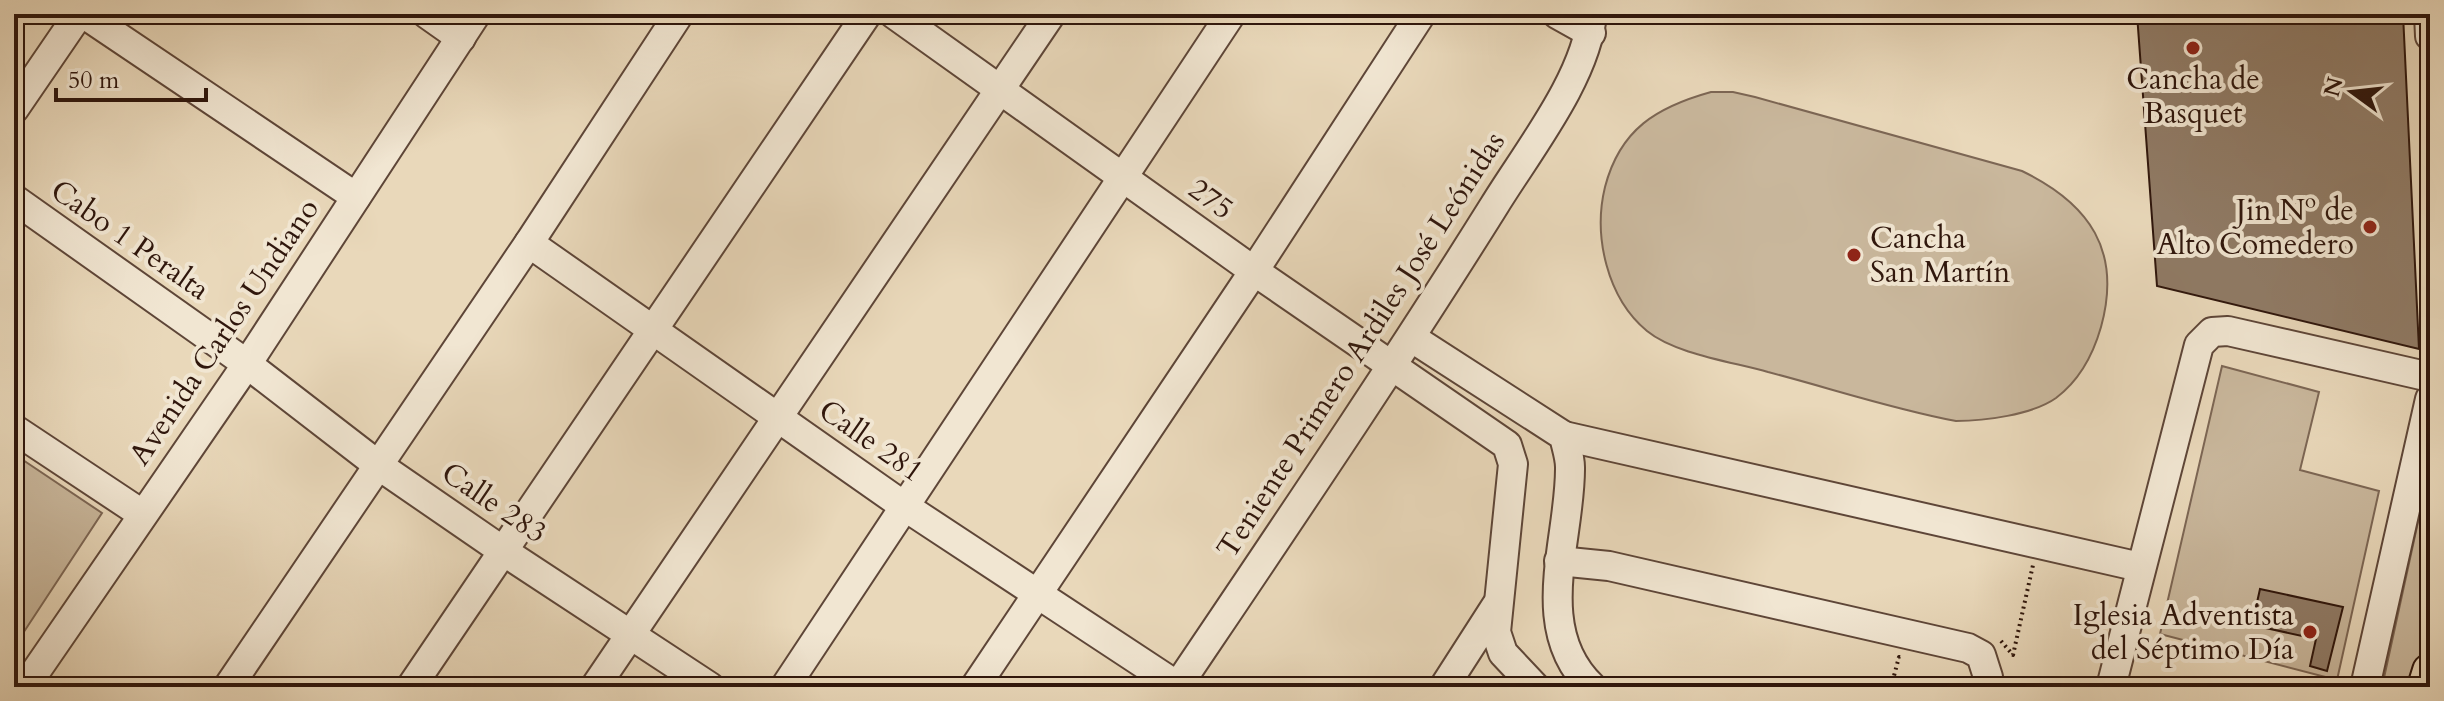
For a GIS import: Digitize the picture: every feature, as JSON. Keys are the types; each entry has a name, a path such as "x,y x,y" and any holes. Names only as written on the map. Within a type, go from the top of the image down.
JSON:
{"main road":[{"path":"2425,687 2430,671"}],"street":[{"path":"427,14 468,26"},
{"path":"228,687 529,243 679,14"},
{"path":"411,687 867,14"},
{"name":"275","path":"894,14 1254,271 1507,445 1513,464 1499,602"},
{"path":"595,687 1051,14"},
{"path":"785,687 1231,14"},
{"path":"975,687 1254,271 1421,14"},
{"path":"1557,14 1592,24"},
{"path":"2429,14 2430,36"},
{"path":"14,109 88,16 356,197"},
{"name":"Teniente Primero Ardiles José Leónidas","path":"1178,687 1412,338 1569,87 1592,24"},
{"name":"Avenida Carlos Undiano","path":"25,687 247,364 468,26"},
{"name":"Cabo 1 Peralta","path":"14,199 247,364"},
{"name":"Calle 281","path":"529,243 904,506 1178,687"},
{"path":"2111,687 2199,345 2212,332 2228,331 2430,377"},
{"path":"1412,338 1564,436 2140,567"},
{"name":"Calle 283","path":"247,364 378,465 710,687"},
{"path":"2365,687 2430,399"},
{"path":"14,429 142,514"},
{"path":"1564,436 1570,465 1559,561 1559,625 1565,650 1592,687"},
{"path":"1559,561 1609,566 1968,648 1981,655 1988,677 1986,687"},
{"path":"1444,687 1499,602"},
{"path":"1499,602 1496,632 1503,653 1535,687"}],"path":[{"path":"1993,635 2013,655 2035,556"}],"shaded area":[{"name":"Cancha San Martín","path":"1711,92 1733,92 1755,97 2022,171 2066,199 2095,233 2107,275 2101,327 2090,357 2079,375 2056,398 2034,409 1994,418 1956,421 1705,356 1673,346 1647,331 1622,301 1606,265 1601,226 1605,187 1620,150 1643,123 1674,105"},
{"path":"2222,366 2319,392 2300,470 2379,491 2337,680 2160,634"},
{"path":"14,454 102,513 14,647"},
{"path":"2430,467 2430,632 2415,687 2382,687"}],"building":[{"path":"2137,14 2403,14 2419,349 2157,286"},
{"name":"Iglesia Adventista del Séptimo Día","path":"2260,589 2343,607 2327,671 2310,666 2316,639 2252,625"}],"place":[{"name":"Cancha de Basquet","path":"2193,48"},
{"name":"Jin Nº de Alto Comedero","path":"2370,227"},
{"name":"Cancha San Martín","path":"1854,255"},
{"name":"Iglesia Adventista del Séptimo Día","path":"2310,632"}]}
